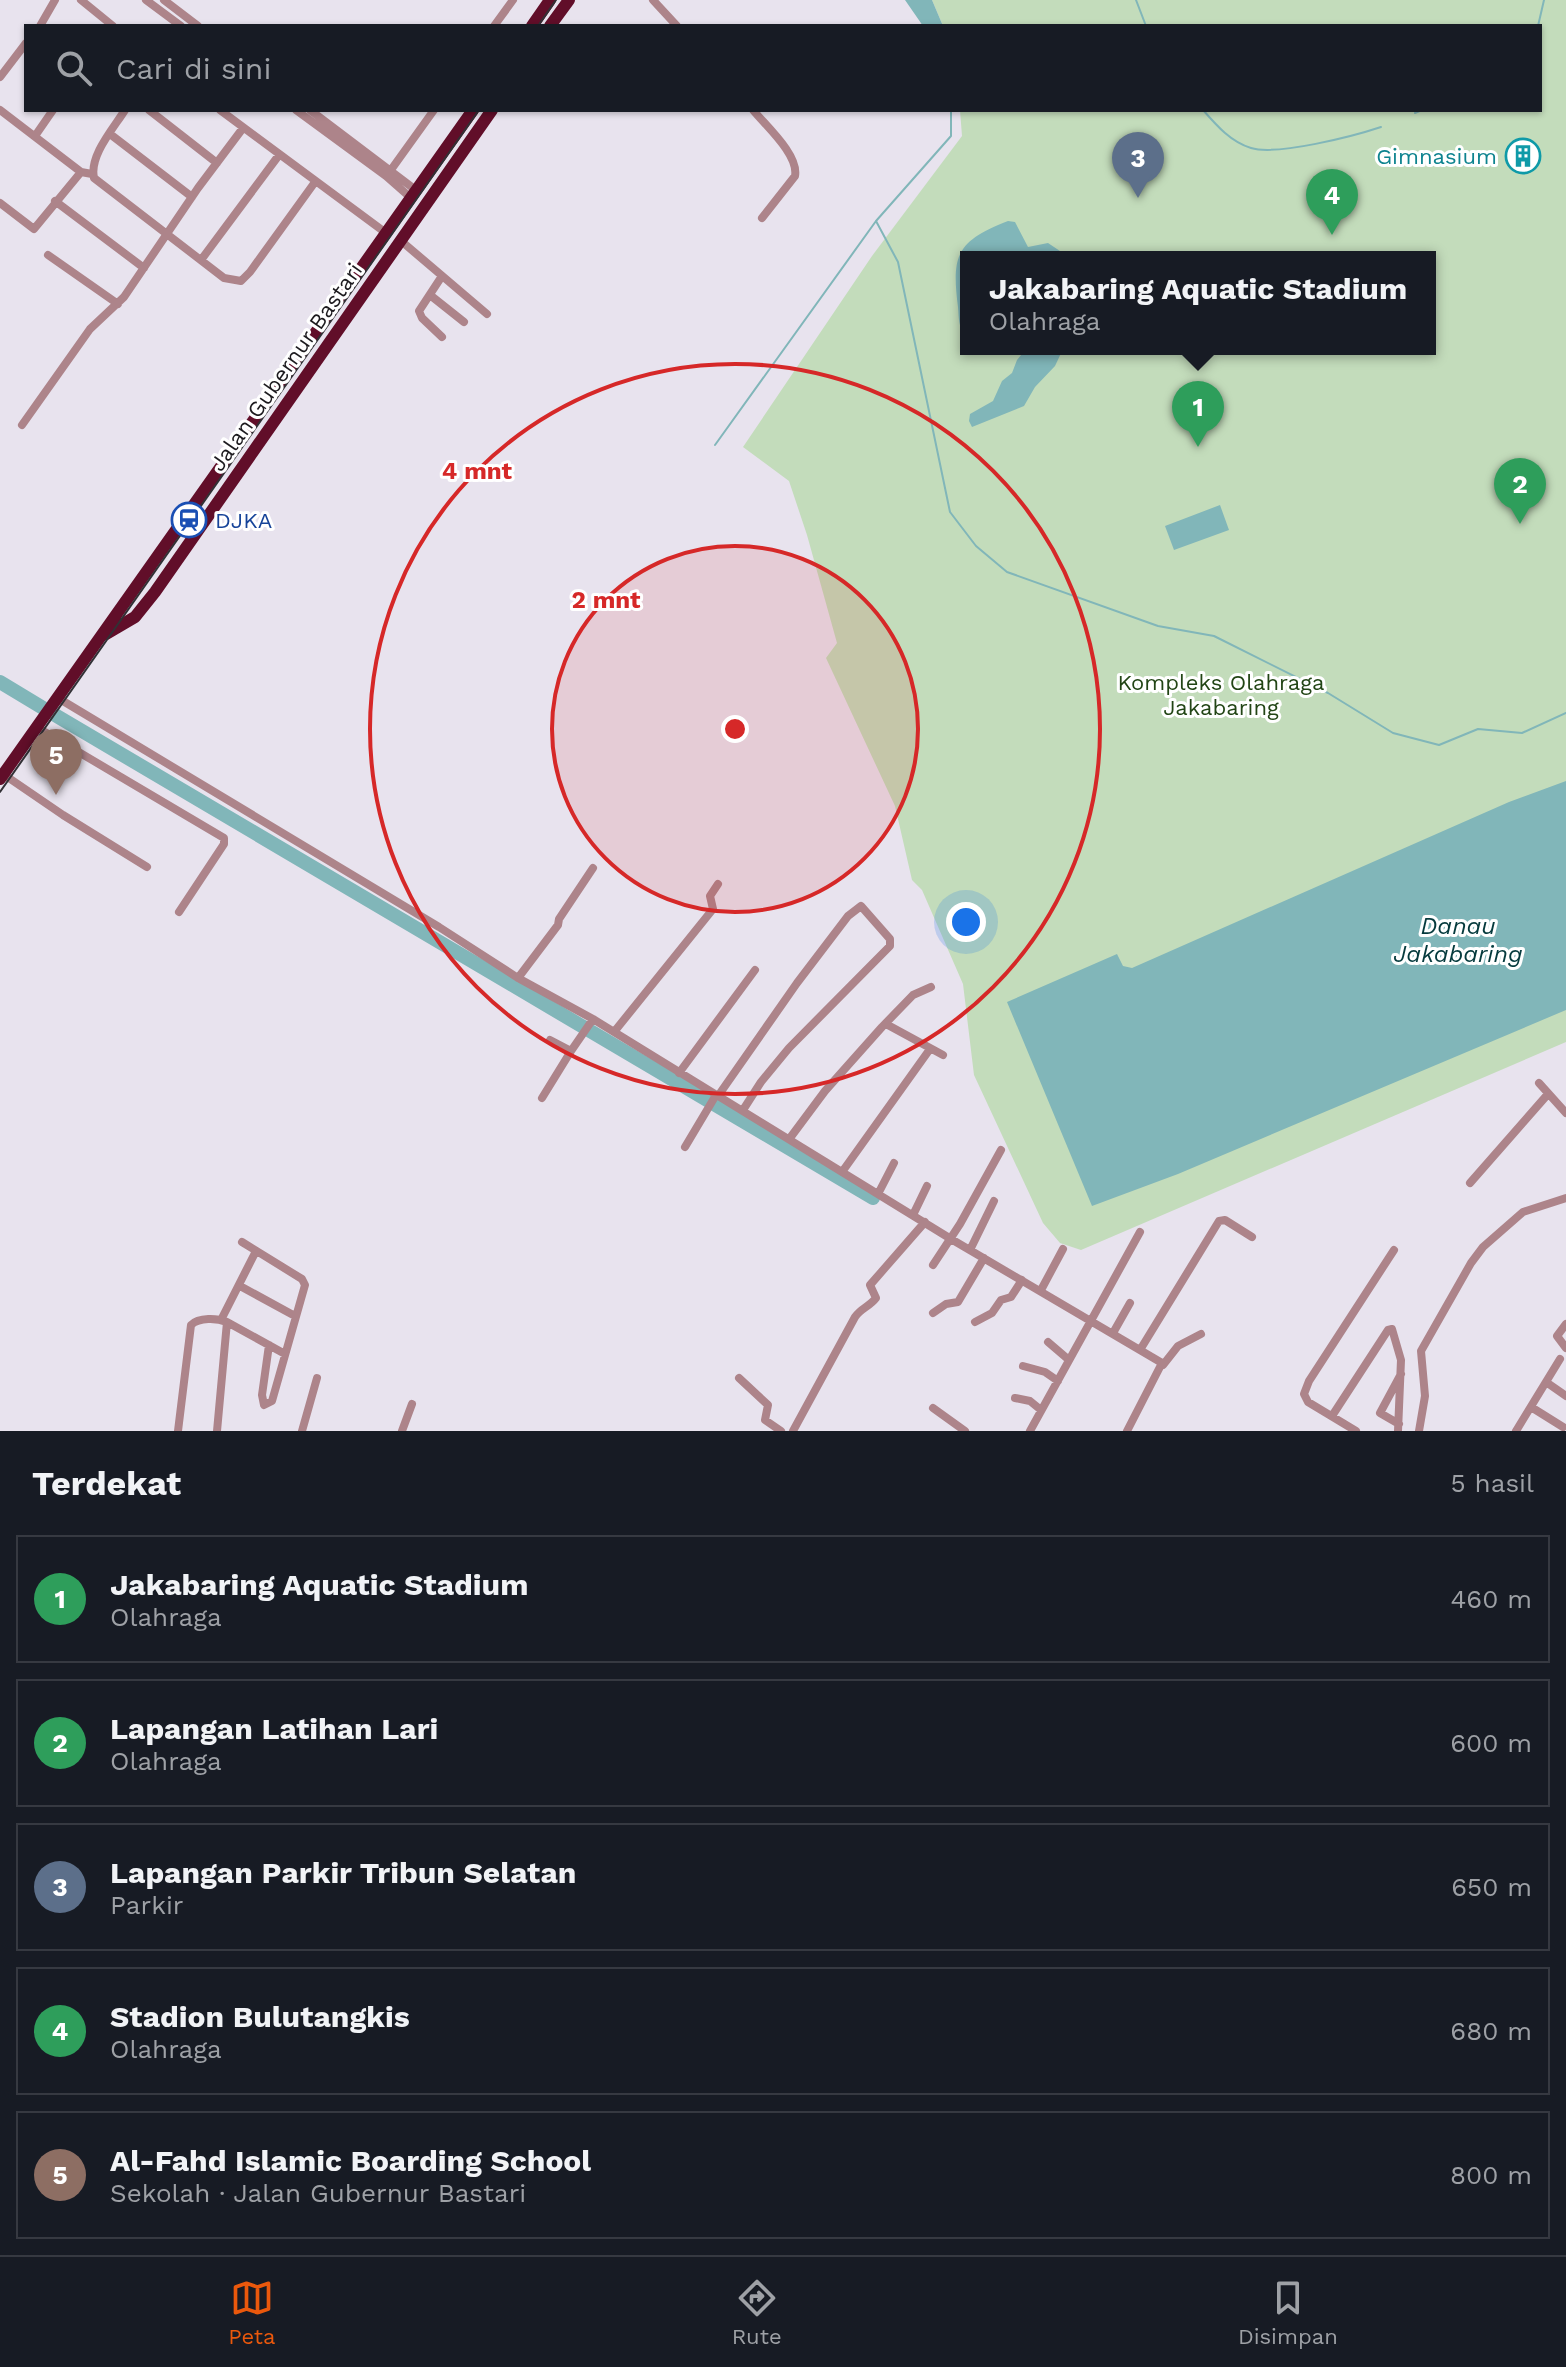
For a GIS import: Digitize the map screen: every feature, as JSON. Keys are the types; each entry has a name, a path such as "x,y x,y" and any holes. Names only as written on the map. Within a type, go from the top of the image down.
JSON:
{"highway":[{"path":"533,24 550,0"},
{"path":"551,24 569,0"},
{"name":"Jalan Gubernur Bastari","path":"2,777 386,233 411,191 471,112"},
{"name":"Jalan Gubernur Bastari","path":"103,636 135,617 491,112"},
{"path":"262,408 274,419"}],"street":[{"path":"41,24 55,0"},
{"path":"81,0 103,23"},
{"path":"146,0 178,24"},
{"path":"164,0 195,24"},
{"path":"495,24 513,0"},
{"path":"653,0 675,24"},
{"path":"0,77 24,46"},
{"path":"0,110 81,172 92,174 99,183 224,278 241,281 315,182"},
{"path":"35,136 52,112"},
{"path":"92,174 97,157 124,112"},
{"path":"152,112 217,163"},
{"path":"223,112 386,233"},
{"path":"299,112 392,176"},
{"path":"312,112 411,191"},
{"path":"392,176 433,112"},
{"path":"755,112 791,156 796,167 795,176 762,218"},
{"path":"22,425 90,329 118,304 243,128"},
{"path":"110,134 192,197"},
{"path":"201,260 279,155"},
{"path":"1,207 32,230 81,172"},
{"path":"55,201 144,268"},
{"path":"400,240 487,314"},
{"path":"48,255 118,304"},
{"path":"442,276 420,308 420,314 442,337"},
{"path":"430,295 464,322"},
{"path":"58,698 439,927 588,1026 614,1032 951,1239 1091,1320 1117,1325 1162,1363 1127,1431"},
{"path":"38,728 224,838 224,844 179,912"},
{"path":"2,777 147,867"},
{"path":"518,978 558,925 593,868"},
{"path":"614,1032 713,909 710,896 718,884"},
{"path":"685,1147 705,1113 848,916 861,906 890,939 890,946 789,1048 743,1110"},
{"path":"679,1073 755,970"},
{"path":"790,1138 805,1116 913,995 931,987"},
{"path":"886,1024 943,1055"},
{"path":"542,1098 588,1026"},
{"path":"550,1040 571,1051"},
{"path":"842,1172 930,1049"},
{"path":"1539,1083 1566,1113"},
{"path":"1470,1183 1548,1094"},
{"path":"933,1265 963,1220 1001,1150"},
{"path":"878,1194 894,1163"},
{"path":"913,1215 927,1186"},
{"path":"1419,1431 1425,1396 1421,1351 1471,1263 1483,1247 1523,1212 1566,1198"},
{"path":"970,1250 994,1201"},
{"path":"1143,1346 1219,1221 1225,1220 1252,1237"},
{"path":"793,1431 859,1309 871,1305 876,1298 870,1285 925,1222"},
{"path":"1030,1431 1140,1232"},
{"path":"242,1242 304,1281 272,1401 264,1405 262,1395 269,1345"},
{"path":"1041,1290 1063,1249"},
{"path":"1356,1431 1308,1402 1304,1394 1394,1250"},
{"path":"217,1431 224,1321 256,1251"},
{"path":"933,1313 946,1304 958,1302 984,1258"},
{"path":"975,1322 992,1313 1001,1300 1011,1297 1022,1280"},
{"path":"240,1286 295,1316"},
{"path":"1117,1325 1130,1303"},
{"path":"178,1431 191,1325 196,1321 224,1321 285,1354"},
{"path":"1566,1324 1557,1336 1566,1348"},
{"path":"1332,1416 1390,1329 1398,1345 1402,1373 1399,1428"},
{"path":"1163,1365 1178,1346 1201,1334"},
{"path":"1048,1342 1069,1360"},
{"path":"1516,1431 1560,1359"},
{"path":"1023,1366 1045,1372 1058,1381"},
{"path":"1399,1428 1380,1413 1402,1373"},
{"path":"302,1431 317,1378"},
{"path":"739,1378 768,1405 765,1420 781,1431"},
{"path":"1546,1382 1566,1396"},
{"path":"1015,1398 1030,1401 1041,1410"},
{"path":"402,1431 412,1404"},
{"path":"1531,1407 1563,1427"},
{"path":"933,1408 965,1431"}],"green space":[{"name":"Kompleks Olahraga Jakabaring","path":"932,0 1566,0 1566,1042 1081,1250 1060,1243 1043,1223 974,1075 963,984 922,890 912,880 895,806 826,658 837,643 789,481 743,447 872,256 962,136 960,112 1542,112 1542,24 942,24"}],"water":[{"path":"905,0 932,0 942,24 922,24"},
{"path":"1008,221 1015,222 1028,247 1048,243 1060,251 962,251 978,235"},
{"path":"960,256 960,322 956,289"},
{"path":"1021,355 1060,355 1024,406 972,427 970,414 993,401"},
{"path":"1220,505 1229,530 1174,550 1165,526"},
{"name":"Danau Jakabaring","path":"1566,781 1566,1010 1178,1174 1092,1206 1007,1002 1117,954 1123,966 1132,968 1509,802"}],"waterway":[{"path":"1136,0 1145,24"},
{"path":"1538,24 1544,0"},
{"path":"715,445 876,221 951,136 951,112"},
{"path":"1205,112 1237,142 1263,150 1316,144 1381,127"},
{"path":"876,221 898,262 950,512 976,546 1007,572 1158,626 1214,636 1328,693 1393,733 1439,745 1478,729 1522,733 1566,713"},
{"path":"0,682 43,708"},
{"path":"55,715 873,1198"}],"tram line":[{"path":"539,24 556,0"},
{"path":"0,792 478,112"}],"place":[{"name":"Gimnasium","path":"1523,156"},
{"name":"Lapangan Parkir Tribun Selatan","path":"1138,198"},
{"name":"Stadion Bulutangkis","path":"1332,235"},
{"name":"Jakabaring Aquatic Stadium","path":"1198,447"},
{"name":"DJKA","path":"189,520"},
{"name":"Lapangan Latihan Lari","path":"1520,524"},
{"name":"Al-Fahd Islamic Boarding School","path":"56,795"}]}
